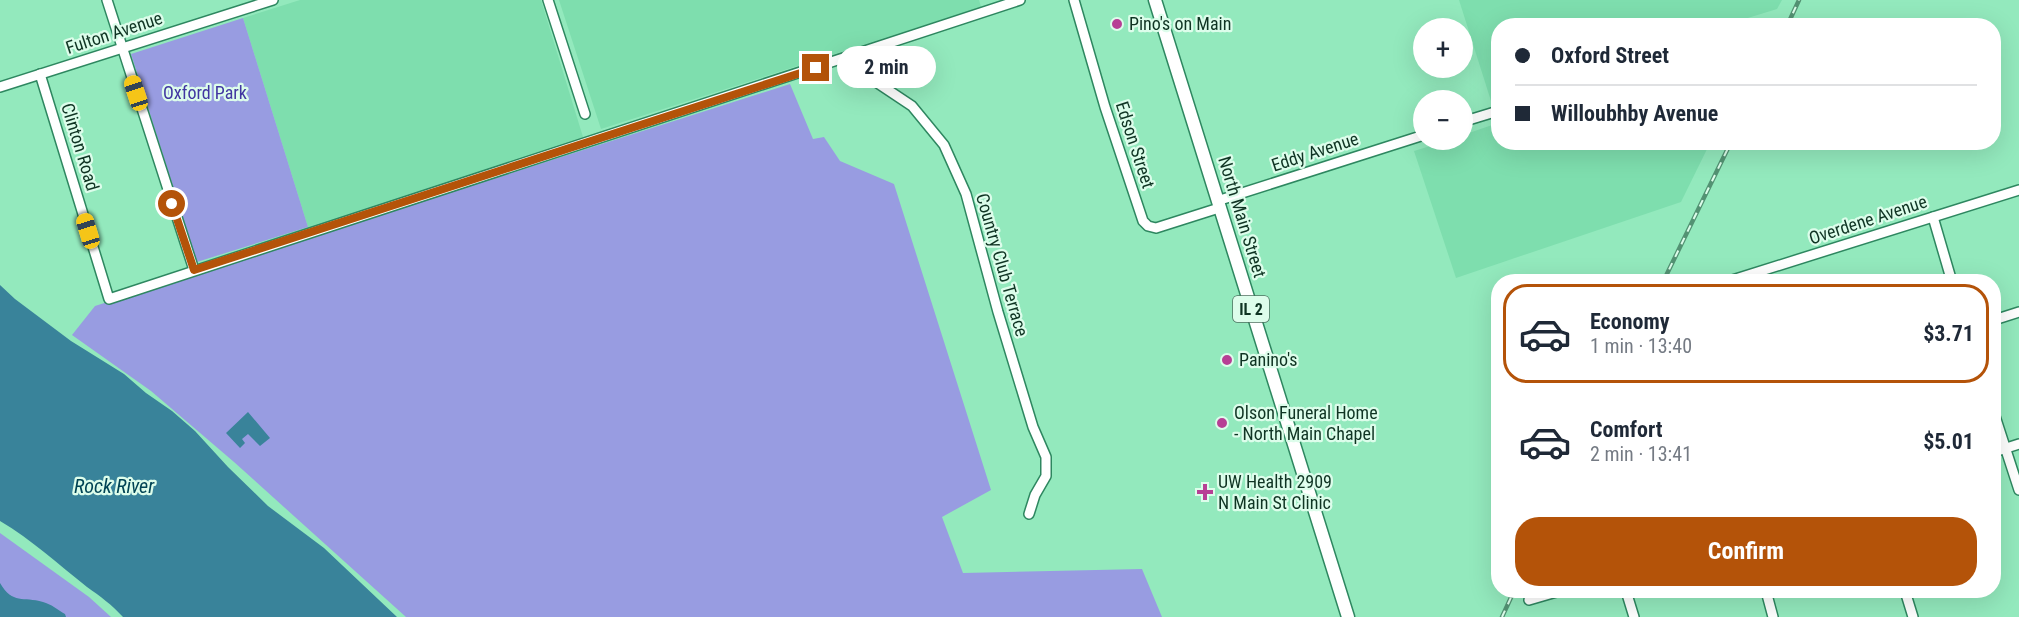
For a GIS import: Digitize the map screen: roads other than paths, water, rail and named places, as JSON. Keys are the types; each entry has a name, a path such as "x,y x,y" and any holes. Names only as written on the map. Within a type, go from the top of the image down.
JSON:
{"main road":[{"name":"North Main Street","path":"1155,0 1348,617"}],"street":[{"path":"107,0 194,270 860,54 992,4 1020,0"},
{"name":"Fulton Avenue","path":"0,87 255,3 273,0"},
{"path":"548,0 585,114"},
{"name":"Edson Street","path":"1074,0 1105,107 1143,221 1148,226 1156,228 1218,204"},
{"name":"Country Club Terrace","path":"860,54 876,82 912,106 944,145 966,194 998,312 1033,427 1046,457 1046,476 1035,495 1029,514"},
{"name":"Clinton Road","path":"40,74 109,299 194,270"},
{"path":"1473,119 1491,113"},
{"name":"Eddy Avenue","path":"1218,204 1413,139"},
{"name":"Overdene Avenue","path":"1751,274 2019,190"},
{"path":"1933,217 1950,274"},
{"path":"2001,318 2019,312"},
{"path":"2001,433 2019,490"},
{"path":"2001,450 2019,444"},
{"path":"1529,600 1536,598"},
{"path":"1628,598 1634,617"},
{"path":"1768,598 1773,617"},
{"path":"1907,598 1913,617"}],"water":[{"name":"Rock River","path":"0,285 71,341 124,374 172,411 195,431 268,506 324,548 397,617 123,617 45,552 0,521"},
{"path":"248,412 270,438 260,446 248,434 242,439 245,443 240,448 226,433"},
{"path":"0,583 14,597 46,603 65,614 66,617 0,617"}],"railway":[{"path":"1791,18 1799,0"},
{"path":"1667,274 1727,150"},
{"path":"1502,617 1511,598"}],"place":[{"name":"Pino's on Main","path":"1117,24"},
{"name":"Panino's","path":"1227,360"},
{"name":"Olson Funeral Home - North Main Chapel","path":"1222,423"},
{"name":"UW Health 2909 N Main St Clinic","path":"1205,492"}],"park label":[{"name":"Oxford Park","path":"205,93"}]}
